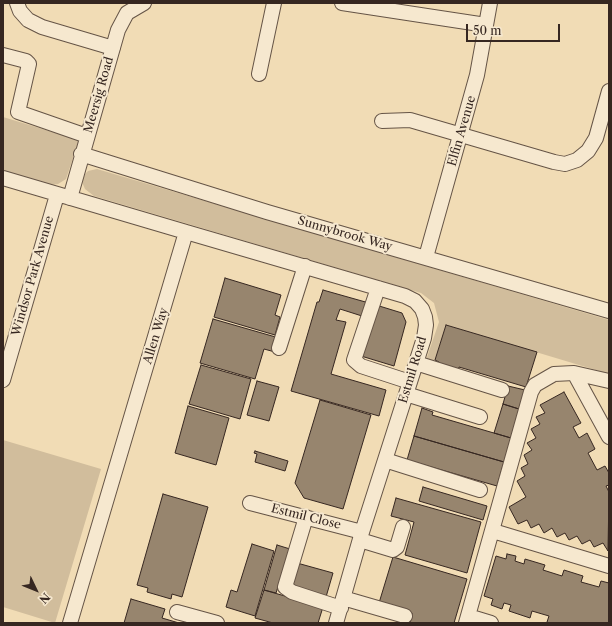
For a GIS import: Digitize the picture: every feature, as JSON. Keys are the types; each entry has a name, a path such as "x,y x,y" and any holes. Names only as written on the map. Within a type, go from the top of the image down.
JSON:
{"street":[{"path":"17,3 20,11 28,20 42,27 113,48"},
{"name":"Meersig Road","path":"63,196 87,136 124,8 144,3"},
{"path":"259,74 274,3"},
{"path":"347,3 486,25"},
{"name":"Elfin Avenue","path":"426,257 477,75 490,3"},
{"path":"3,55 26,61 28,64 18,112 87,136"},
{"path":"382,121 410,120 565,164 577,160 588,151 596,138 609,91"},
{"name":"Sunnybrook Way","path":"81,154 267,212 609,311"},
{"path":"3,178 186,232"},
{"name":"Windsor Park Avenue","path":"3,380 63,196"},
{"name":"Estmil Road","path":"186,232 378,288 415,301 422,309 426,325 416,363 361,536 336,623"},
{"name":"Allen Way","path":"70,623 186,232"},
{"path":"279,348 305,266"},
{"path":"378,288 354,360 361,366 408,388 480,417"},
{"path":"416,363 502,390"},
{"path":"574,373 609,437"},
{"path":"491,623 467,620 531,392 535,386 554,374 574,373 609,381"},
{"path":"385,460 480,490"},
{"name":"Estmil Close","path":"250,503 306,517 361,536 393,550 396,547 403,527"},
{"path":"306,517 285,587 292,592 405,616"},
{"path":"493,531 609,566"},
{"path":"177,612 217,623"}],"shaded area":[{"path":"3,117 79,140 66,179 58,184 49,185 3,171"},
{"path":"97,169 609,320 609,374 446,325 434,363 426,360 439,322 434,303 421,293 94,196 85,189 82,182 88,171"},
{"path":"3,440 101,469 55,623 3,607"}],"building":[{"path":"225,278 281,295 275,315 280,317 275,335 214,317"},
{"path":"323,290 369,303 362,316 340,309 336,320 346,322 331,374 386,390 379,416 291,391 317,302 319,302"},
{"path":"376,305 402,313 406,322 394,366 361,356"},
{"path":"213,319 279,338 275,352 264,349 255,379 200,363"},
{"path":"446,325 537,352 526,387 459,367 458,372 437,366 439,362 435,360"},
{"path":"201,365 251,379 240,419 189,404"},
{"path":"257,381 279,387 269,421 247,415"},
{"path":"508,386 525,390 519,409 503,404"},
{"path":"564,392 581,423 573,427 579,438 587,433 595,449 588,453 597,470 605,466 609,473 609,485 606,486 609,492 608,551 603,543 594,547 590,540 582,544 577,536 569,540 565,533 557,537 552,528 544,533 539,524 531,528 527,520 518,524 509,507 526,497 517,481 525,476 521,468 528,464 524,455 532,450 527,443 536,438 531,429 540,424 536,417 545,413 540,405"},
{"path":"320,400 371,415 343,509 304,498 295,483"},
{"path":"503,404 519,409 511,438 494,433"},
{"path":"188,406 229,418 216,465 175,453"},
{"path":"422,408 433,412 432,415 511,438 504,462 414,436"},
{"path":"414,436 504,462 497,486 407,460"},
{"path":"255,451 288,461 285,471 255,462 257,454 254,453"},
{"path":"423,487 487,506 483,520 419,501"},
{"path":"163,494 208,507 182,597 172,594 171,599 147,592 148,588 137,585"},
{"path":"396,498 481,522 467,573 405,555 414,522 391,516"},
{"path":"252,544 274,551 255,616 226,607 231,590 237,592"},
{"path":"277,545 290,549 276,593 264,590"},
{"path":"507,554 516,556 515,561 524,564 525,559 545,565 543,570 562,576 564,570 583,576 581,582 599,587 601,581 609,583 609,623 550,623 547,622 549,616 532,611 530,618 509,611 511,605 504,603 502,609 491,605 493,599 484,596 496,556 506,559"},
{"path":"393,557 467,579 454,623 410,623 412,613 379,603"},
{"path":"297,563 333,573 326,597 290,587"},
{"path":"264,590 323,607 318,623 273,623 255,618"},
{"path":"131,599 165,609 162,618 179,623 124,623"}]}
